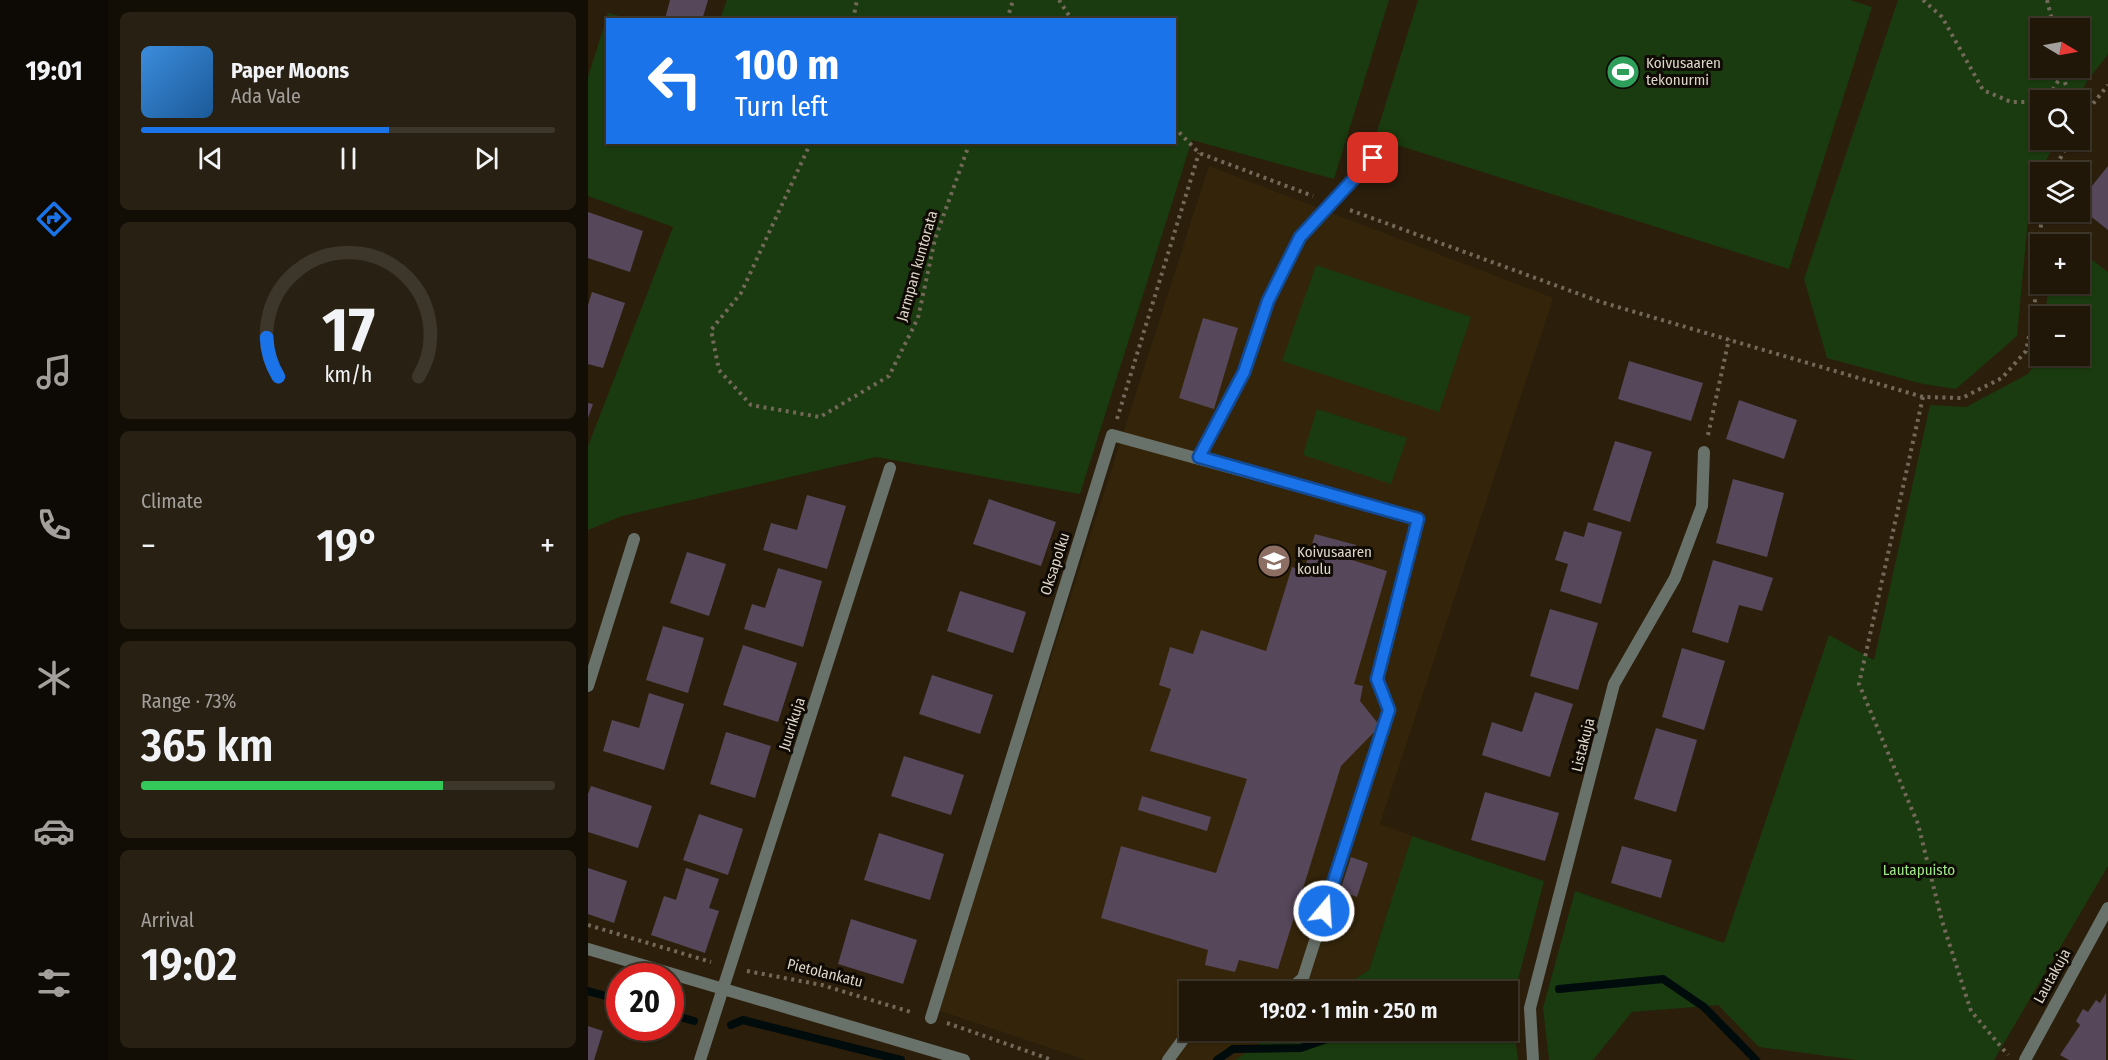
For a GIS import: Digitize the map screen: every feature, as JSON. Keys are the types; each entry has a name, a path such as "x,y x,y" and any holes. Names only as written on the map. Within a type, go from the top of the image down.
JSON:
{"street":[{"path":"1199,457 1244,372 1268,301 1300,237 1373,158"},
{"path":"1112,435 1199,457 1418,519 1377,679 1389,710 1303,978 1300,981"},
{"name":"Oksapolku","path":"931,1018 1112,435"},
{"name":"Listakuja","path":"1533,1060 1530,1008 1614,684 1675,578 1702,506 1704,453"},
{"name":"Juurikuja","path":"700,1060 890,468"},
{"path":"588,686 634,539"},
{"name":"Lautakuja","path":"2025,1060 2108,908"},
{"path":"588,949 964,1060"},
{"path":"1168,1060 1182,1041"}],"path":[{"path":"853,18 857,0"},
{"path":"1008,18 1013,0"},
{"path":"1059,0 1071,18"},
{"path":"1923,0 1942,17 1983,90 2012,102 2030,101"},
{"path":"2047,0 2052,18"},
{"path":"2090,103 2108,85"},
{"path":"1176,129 1199,153 1601,302 1923,397 1962,398 2002,378 2026,351 2034,313 2041,222"},
{"name":"Jarmpan kuntorata","path":"810,144 741,293 711,330 719,370 751,405 820,417 889,376 918,318 935,239 969,144"},
{"path":"1112,435 1199,153"},
{"path":"1704,453 1730,339"},
{"path":"1923,397 1859,684 1918,824 1942,921 1971,1011 2012,1060"},
{"name":"Pietolankatu","path":"588,925 729,967 822,985 931,1018 1052,1060"}],"shaded area":[{"name":"Koivusaaren koulu","path":"1209,166 1553,298 1380,824 1412,836 1369,970 1352,981 1179,981 1179,1041 1264,1041 1235,1060 1086,1060 938,1010"}],"green space":[{"path":"727,0 1389,0 1334,179 1192,140 1080,494 876,457 622,516 588,530 588,446 673,227 588,196 588,77 606,19 606,144 1176,144 1176,18 720,18"},
{"name":"Koivusaaren tekonurmi","path":"1418,0 1850,0 1872,7 1789,269 1375,138"},
{"path":"1898,0 2108,0 2108,54 2090,77 2090,18 2030,18 2030,78 2090,78 2082,90 2030,90 2030,150 2052,150 2045,162 2030,162 2030,199 2017,336 1956,389 1923,384 1827,358 1804,279"},
{"path":"608,13 626,18 606,18"},
{"name":"Lautapuisto","path":"2090,258 2108,272 2108,866 1994,1060 1857,1060 1759,1047 1718,1005 1632,1012 1593,1060 1549,1060 1543,1008 1575,891 1724,943 1829,635 1874,660 1930,405 1966,407 2028,374 2033,366 2090,366 2090,306 2046,306 2048,294 2090,294"},
{"path":"1316,265 1471,317 1439,412 1282,361"},
{"path":"1317,409 1407,438 1391,484 1303,455"},
{"path":"1412,836 1544,881 1518,981 1352,981 1369,970"},
{"path":"1264,1041 1516,1041 1518,1060 1235,1060"}],"building":[{"path":"670,0 708,0 703,18 665,18"},
{"path":"2108,166 2108,230 2090,216 2090,188"},
{"path":"588,212 643,231 630,272 588,258"},
{"path":"592,292 625,303 603,368 588,364 588,305"},
{"path":"1203,318 1238,328 1214,409 1179,398"},
{"path":"1629,361 1703,383 1691,421 1618,399"},
{"path":"1739,400 1797,420 1784,459 1726,439"},
{"path":"588,403 593,404 588,418"},
{"path":"1615,441 1652,452 1630,522 1593,510"},
{"path":"1733,479 1784,493 1767,557 1716,543"},
{"path":"807,495 846,506 827,569 763,550 771,523 797,530"},
{"path":"989,499 1056,522 1041,566 973,544"},
{"path":"1588,522 1622,532 1601,604 1560,591 1568,564 1555,560 1564,531 1584,537"},
{"path":"1315,534 1356,545 1352,560 1387,571 1354,684 1363,686 1360,701 1380,726 1341,766 1278,969 1239,960 1235,972 1205,965 1208,950 1101,918 1121,846 1216,873 1247,779 1150,751 1171,689 1159,685 1170,647 1193,654 1201,630 1266,651 1292,567 1304,571"},
{"path":"687,552 726,564 709,616 670,603"},
{"path":"1713,560 1773,578 1762,611 1739,605 1728,643 1692,632"},
{"path":"778,568 822,581 803,647 744,629 752,604 765,608"},
{"path":"960,591 1026,612 1013,653 947,631"},
{"path":"1550,609 1598,623 1578,690 1530,676"},
{"path":"663,626 704,638 688,693 646,680"},
{"path":"743,645 797,663 778,722 723,705"},
{"path":"1682,648 1725,661 1704,730 1662,717"},
{"path":"932,675 993,695 980,734 919,714"},
{"path":"1535,692 1573,704 1550,777 1482,755 1492,722 1522,732"},
{"path":"649,693 684,704 664,770 603,751 612,720 639,728"},
{"path":"1656,728 1697,740 1676,812 1634,799"},
{"path":"726,732 771,746 755,798 710,784"},
{"path":"904,756 964,775 951,815 891,796"},
{"path":"591,786 652,806 638,848 588,832 588,794"},
{"path":"1485,792 1559,813 1545,861 1471,840"},
{"path":"1142,796 1211,817 1207,831 1138,810"},
{"path":"699,814 743,829 728,875 683,860"},
{"path":"879,833 944,854 930,900 864,880"},
{"path":"1622,846 1672,860 1661,898 1611,883"},
{"path":"1351,857 1368,863 1357,897 1340,891"},
{"path":"588,868 627,881 614,923 588,914"},
{"path":"686,868 719,879 709,908 719,911 705,953 651,935 664,896 676,900"},
{"path":"851,919 917,940 903,984 838,964"},
{"path":"2106,993 2106,1060 2069,1060 2060,1055 2080,1025 2076,1021 2083,1009 2088,1012 2096,1000 2100,1003"},
{"path":"588,1026 603,1031 594,1060 588,1060"}],"waterway":[{"path":"1559,989 1663,979 1704,1007 1756,1060"},
{"path":"588,991 606,996"},
{"path":"684,1018 694,1021"},
{"path":"731,1025 743,1020 901,1060"},
{"path":"1217,1060 1233,1049 1301,1048 1321,1041"}],"place":[{"name":"Koivusaaren tekonurmi","path":"1623,72"},
{"name":"Koivusaaren koulu","path":"1274,561"}],"route":[{"path":"1324,911 1389,710 1377,679 1418,519 1199,457 1244,372 1268,301 1300,237 1373,158"}]}
